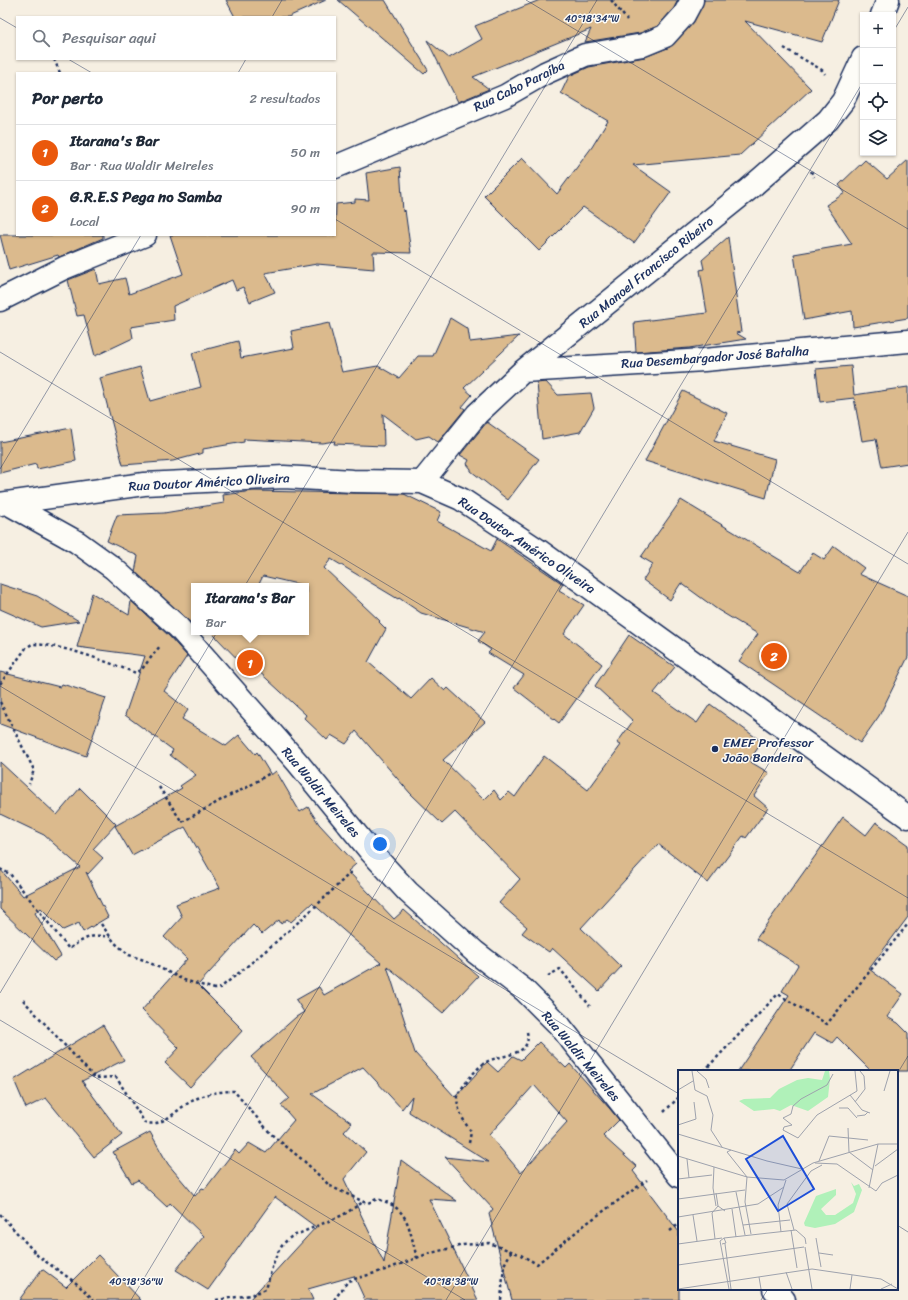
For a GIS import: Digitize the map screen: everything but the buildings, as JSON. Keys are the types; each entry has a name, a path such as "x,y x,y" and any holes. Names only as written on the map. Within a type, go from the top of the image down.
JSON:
{"street":[{"name":"Rua Cabo Paraíba","path":"336,167 505,96 545,73 585,55 643,45 666,36 684,15 692,0"},
{"path":"883,12 888,0"},
{"name":"Rua Manoel Francisco Ribeiro","path":"422,482 477,414 522,371 749,189 828,120 843,101 860,64"},
{"path":"0,300 64,268 143,236"},
{"name":"Rua Desembargador José Batalha","path":"522,371 704,360 908,341"},
{"name":"Rua Doutor Américo Oliveira","path":"3,504 144,484 284,477 353,481 422,482 461,499 538,550 908,817"},
{"name":"Rua Waldir Meireles","path":"3,504 77,542 113,568 178,627 292,757 371,852 408,892 475,952 524,990 560,1026 678,1175"},
{"path":"775,1290 784,1300"}],"path":[{"path":"784,48 822,70 843,101"},
{"path":"54,60 60,72"},
{"path":"0,684 26,648 32,644 42,644 98,659 136,672 142,669 178,627"},
{"path":"0,702 34,770 29,784"},
{"path":"159,787 182,822 232,794 246,788 292,757"},
{"path":"101,924 115,943 129,954 184,980 215,989 220,988 270,948 303,919 371,852"},
{"path":"0,868 10,874 69,949 80,940 98,934 111,937"},
{"path":"705,1070 778,994 827,1024 908,924"},
{"path":"23,1000 95,1078 116,1077 145,1123 153,1125 165,1121 192,1101 220,1091 234,1091 251,1108 271,1134 304,1161 330,1186 364,1202 368,1203 377,1199 397,1206 406,1217 417,1258"},
{"path":"469,1143 471,1132 457,1105 457,1095 483,1064 487,1061 520,1052 525,1046 528,1037"},
{"path":"334,1300 348,1281 385,1270 417,1258 473,1244 489,1243 519,1254 537,1264 592,1219 650,1177 665,1159"},
{"path":"216,1300 251,1295 266,1288 276,1256 285,1241 343,1215 364,1202"},
{"path":"0,1214 38,1256 76,1283 94,1300"},
{"path":"670,1231 678,1225"},
{"path":"501,1300 504,1265 511,1252"}],"place":[{"name":"G.R.E.S Pega no Samba","path":"774,656"},
{"name":"Itarana's Bar","path":"250,663"},
{"name":"EMEF Professor João Bandeira","path":"715,749"}]}
